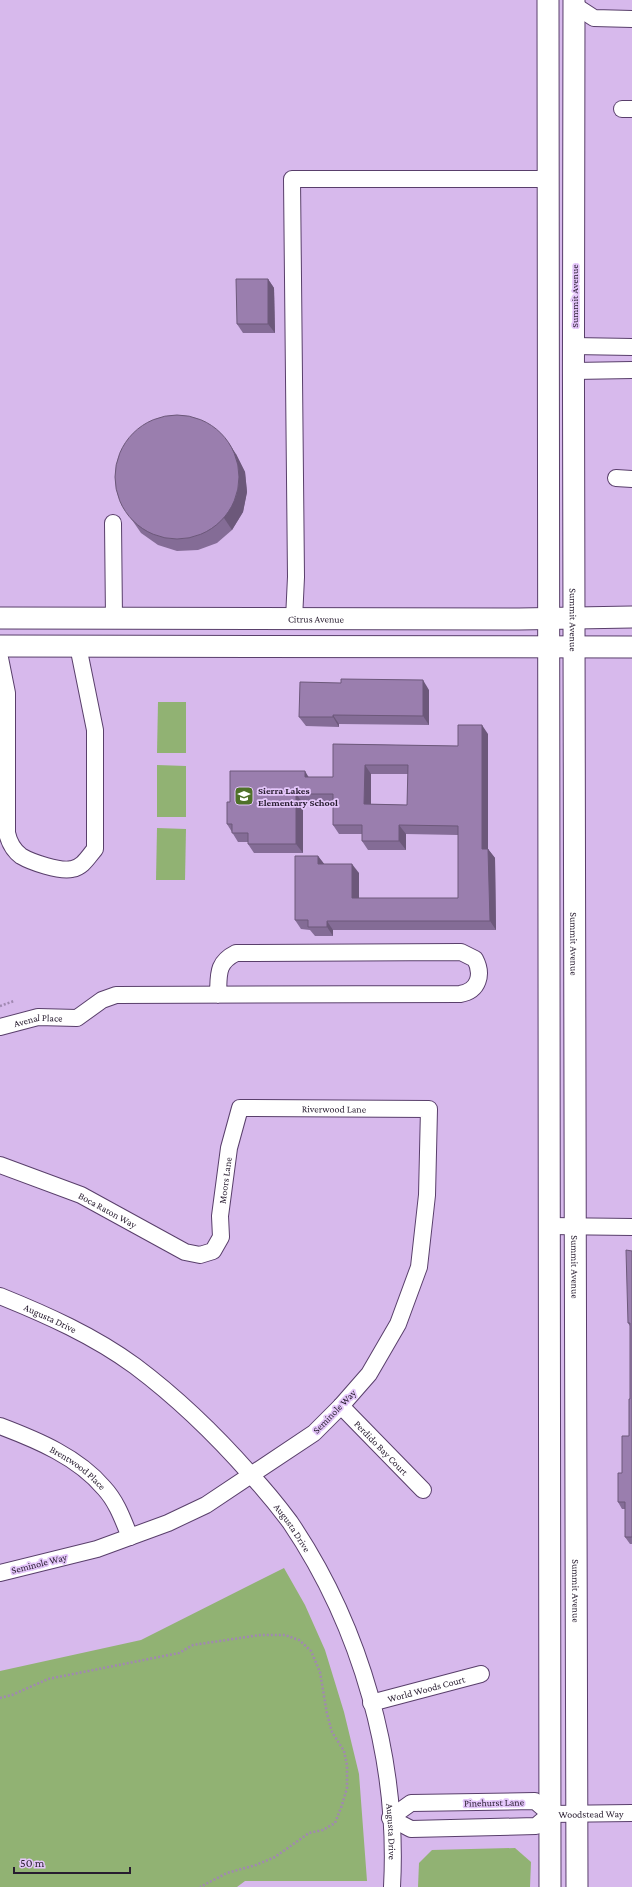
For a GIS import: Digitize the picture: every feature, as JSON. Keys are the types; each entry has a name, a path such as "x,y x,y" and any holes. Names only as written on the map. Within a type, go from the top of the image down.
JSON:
{"main road":[{"path":"548,0 550,1887"},
{"name":"Summit Avenue","path":"577,1887 573,617 574,346 578,2"},
{"name":"Citrus Avenue","path":"0,618 294,619 632,617"},
{"path":"0,646 632,647"}],"street":[{"path":"578,2 594,18 632,19"},
{"path":"294,619 296,569 292,179 548,179"},
{"path":"574,346 632,347 632,370 574,371"},
{"path":"113,523 114,618"},
{"path":"0,658 7,694 7,833 9,843 22,856 48,867 71,870 83,864 95,849 95,730 78,646"},
{"path":"461,952 475,959 480,974 480,979 472,990 460,994 218,995 220,968 223,962 236,953 461,952"},
{"name":"Avenal Place","path":"0,1027 38,1017 77,1018 102,1000 116,995 218,995"},
{"name":"Riverwood Lane","path":"240,1108 429,1109"},
{"name":"Moors Lane","path":"213,1251 221,1237 220,1216 229,1148 240,1108"},
{"name":"Seminole Way","path":"0,1573 97,1549 168,1523 206,1505 314,1433 341,1406 369,1374 398,1324 419,1267 427,1194 429,1109"},
{"name":"Boca Raton Way","path":"0,1165 81,1195 185,1252 200,1255 213,1251"},
{"path":"549,1226 632,1227"},
{"name":"Augusta Drive","path":"0,1296 39,1311 87,1336 133,1365 196,1416 220,1439 290,1522 318,1570 340,1614 355,1652 371,1704 381,1741 386,1772 393,1850 392,1887"},
{"name":"Perdido Bay Court","path":"341,1406 423,1490"},
{"name":"Brentwood Place","path":"0,1426 32,1438 53,1449 87,1473 104,1488 112,1498 119,1509 130,1537"},
{"name":"World Woods Court","path":"371,1704 481,1674"},
{"name":"Pinehurst Lane","path":"390,1818 411,1803 535,1801 550,1814"},
{"name":"Woodstead Way","path":"550,1814 632,1813"},
{"path":"390,1818 411,1829 536,1826 550,1814"}],"path":[{"path":"0,1006 14,1001"},
{"path":"0,1698 12,1695 48,1679 179,1653 193,1645 260,1635 285,1635 299,1640 311,1651 320,1672 327,1714 332,1732 344,1751 347,1765 347,1788 335,1822 323,1830 310,1833 275,1857 256,1865 227,1873 200,1887"}],"green space":[{"path":"158,702 186,702 186,753 157,753"},
{"path":"157,765 186,766 186,817 157,817"},
{"path":"157,828 186,829 185,880 156,880"},
{"path":"284,1568 305,1605 325,1650 344,1712 359,1774 367,1881 245,1881 237,1887 0,1887 0,1671 141,1640"},
{"path":"515,1848 531,1862 530,1887 418,1887 419,1863 432,1850"}],"building":[{"path":"236,279 268,279 268,324 237,324"},
{"path":"177,415 201,420 221,433 234,453 239,477 234,501 221,521 201,534 177,539 153,534 133,521 120,501 115,477 120,453 133,433 153,420"},
{"path":"341,679 423,680 423,716 333,715 333,717 299,717 300,682 341,683"},
{"path":"458,725 482,725 482,849 488,849 490,921 327,921 327,927 308,927 308,920 295,920 295,856 318,856 318,864 352,864 352,898 458,898 458,826 399,825 399,841 362,841 362,825 333,825 333,794 296,794 296,844 248,844 248,833 232,833 232,824 227,824 227,802 230,802 230,771 305,771 305,777 333,777 333,744 458,746","holes":["365,765 408,765 407,805 364,804"]},
{"path":"626,1250 632,1251 632,1537 625,1537 625,1502 618,1502 618,1473 622,1473 622,1436 629,1436 630,1323 628,1323"}],"place":[{"name":"Sierra Lakes Elementary School","path":"244,796"}]}
